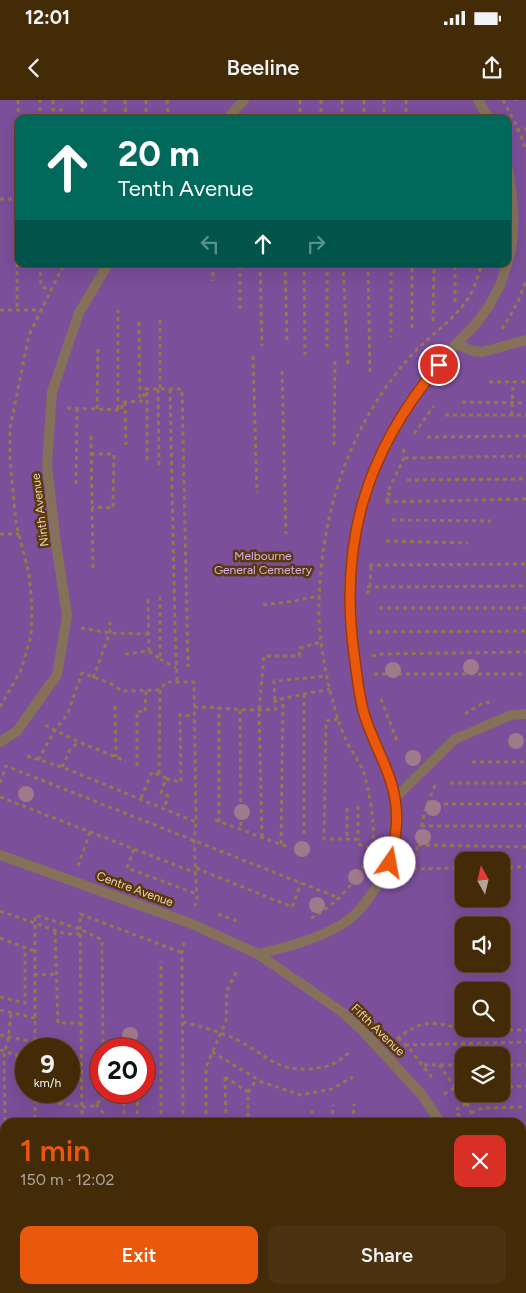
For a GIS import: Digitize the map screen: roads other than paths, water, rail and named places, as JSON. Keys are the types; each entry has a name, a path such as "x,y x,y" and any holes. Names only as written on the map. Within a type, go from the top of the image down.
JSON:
{"lane":[{"path":"231,115 244,100"},
{"path":"478,100 487,115"},
{"path":"511,187 513,224 511,244"},
{"name":"Ninth Avenue","path":"0,742 17,731 57,675 67,616 47,465 52,392 79,313 106,267"},
{"path":"258,954 294,946 318,937 343,924 361,908 377,887 390,863 397,820 395,798 387,771 363,710 351,638 349,587 356,526 364,495 375,467 410,402 489,306 501,283 506,267"},
{"path":"456,344 473,351 482,352 526,340"},
{"path":"395,798 455,739 511,715 526,714"},
{"name":"Centre Avenue","path":"0,855 192,924 258,954"},
{"name":"Fifth Avenue","path":"258,954 342,1012 361,1029 422,1095 437,1118"}],"park label":[{"name":"Melbourne General Cemetery","path":"263,563"}]}
